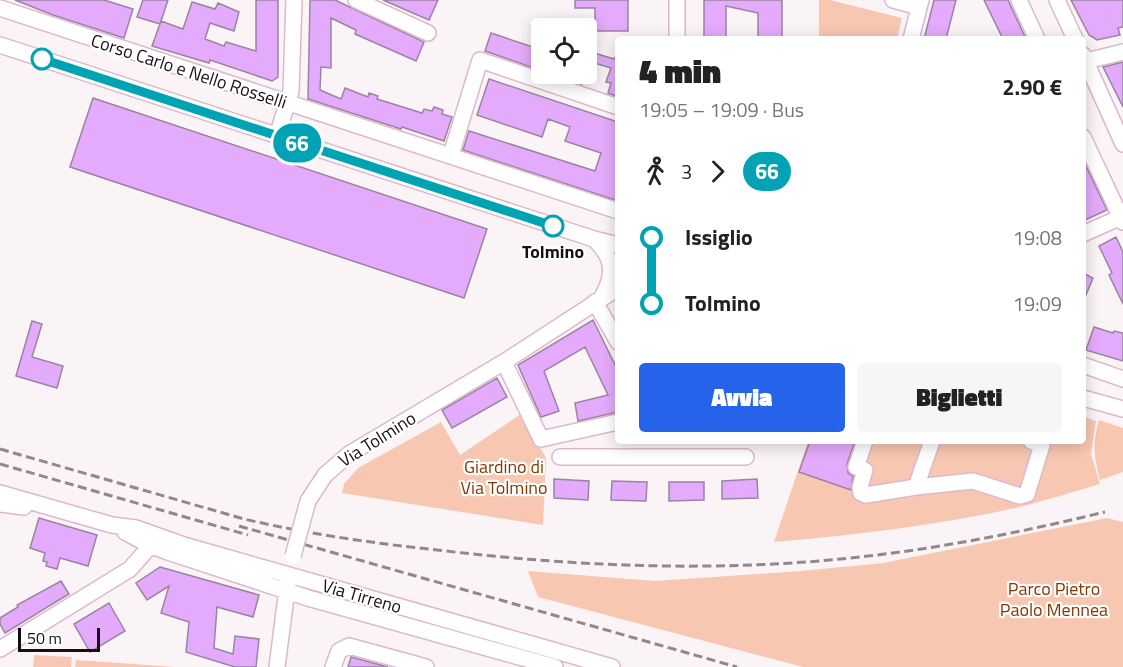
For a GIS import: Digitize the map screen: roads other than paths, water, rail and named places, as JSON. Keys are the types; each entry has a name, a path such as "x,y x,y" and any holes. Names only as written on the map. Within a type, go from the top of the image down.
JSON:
{"street":[{"path":"277,136 289,104 291,91 294,0"},
{"path":"356,0 428,33"},
{"path":"677,0 677,36"},
{"path":"894,0 920,3 912,36"},
{"path":"1019,0 1036,36"},
{"path":"1057,0 1074,36"},
{"name":"Corso Carlo e Nello Rosselli","path":"0,8 615,210"},
{"name":"Corso Carlo e Nello Rosselli","path":"0,45 615,244"},
{"path":"1086,58 1123,52"},
{"path":"451,155 480,60 615,106"},
{"path":"1086,62 1123,144"},
{"path":"1086,143 1122,220 1086,233"},
{"path":"594,239 604,249 610,267 609,284 598,299 615,336"},
{"name":"Via Tolmino","path":"278,667 292,556 308,501 325,475 349,454 504,362 615,290"},
{"path":"504,362 541,439 615,423"},
{"path":"1086,366 1123,379"},
{"path":"1086,399 1123,409"},
{"path":"648,444 650,457"},
{"path":"864,444 856,467 865,470 860,487 861,493 866,495 973,481 1020,496 1027,494 1042,444"},
{"path":"916,487 931,444"},
{"path":"560,457 746,457"},
{"name":"Via Tirreno","path":"0,493 112,525 287,582 612,667"},
{"name":"Via Tirreno","path":"0,504 14,507 51,507"},
{"path":"0,649 130,569 140,559 151,539"},
{"name":"Via Tirreno","path":"287,582 308,598 507,660 555,667"},
{"path":"333,667 339,651 349,646 426,667"}],"railway":[{"path":"0,449 244,519 292,529 340,538 491,556 599,564 760,565 868,556 987,538 1105,512"},
{"path":"0,464 248,535"},
{"path":"239,526 737,667"}],"place":[{"name":"Tolmino","path":"553,226"}],"park label":[{"name":"Giardino di Via Tolmino","path":"504,476"},
{"name":"Parco Pietro Paolo Mennea","path":"1054,598"}]}
